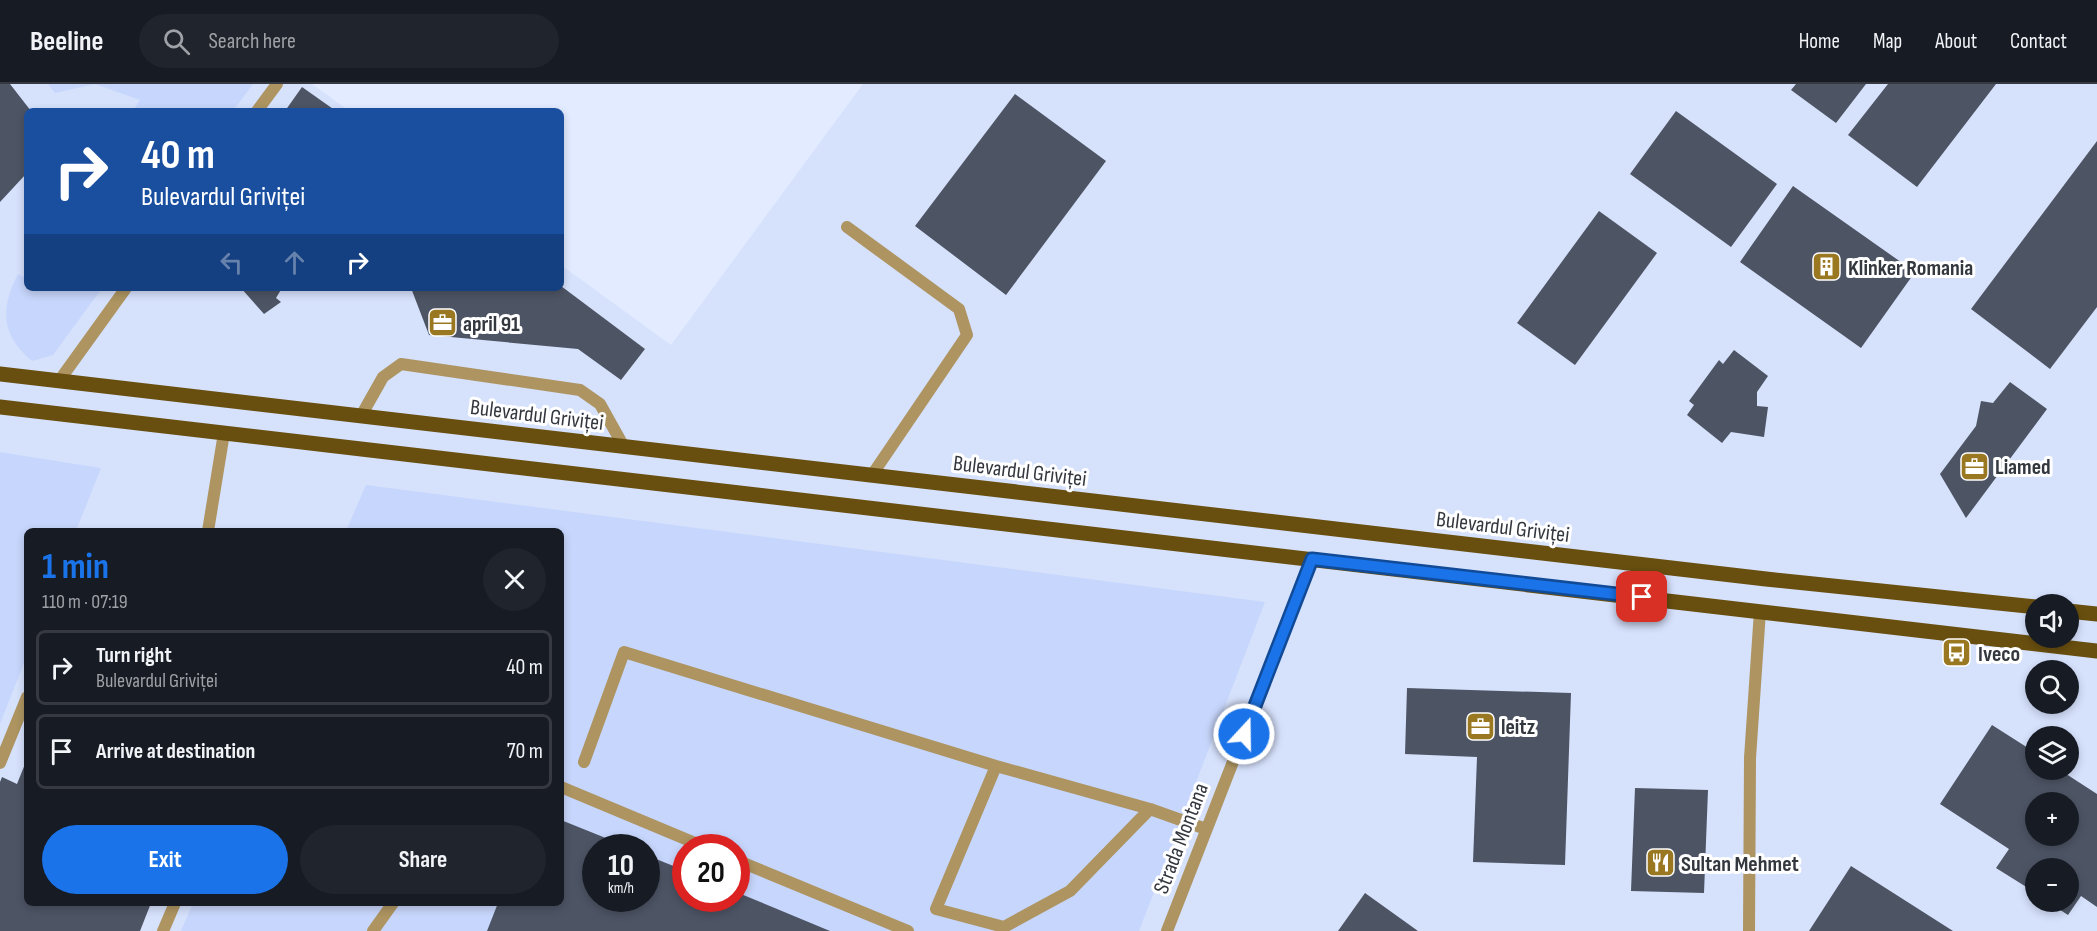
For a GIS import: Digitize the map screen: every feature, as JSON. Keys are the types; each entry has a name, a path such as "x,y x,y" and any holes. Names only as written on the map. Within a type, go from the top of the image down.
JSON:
{"main road":[{"name":"Bulevardul Griviței","path":"0,374 1766,579 2025,606"},
{"path":"0,407 2097,651"},
{"path":"2079,612 2097,614"}],"street":[{"path":"259,108 276,84"},
{"path":"847,227 959,309 968,334 872,475"},
{"path":"59,381 124,291"},
{"path":"361,416 383,377 401,364 580,390 600,404 624,447"},
{"path":"208,528 224,433"},
{"name":"Strada Montana","path":"1167,931 1312,559"},
{"path":"1749,931 1750,758 1760,610"},
{"path":"584,762 624,652 996,766 1150,809 1206,829"},
{"path":"0,763 24,704"},
{"path":"996,766 936,909 1004,927 1070,891 1150,809"},
{"path":"564,788 673,834"},
{"path":"750,866 908,931"},
{"path":"163,931 174,906"},
{"path":"373,931 391,906"}],"shaded area":[{"path":"0,84 312,84 345,108 24,108 24,291 564,291 564,267 671,345 863,84 2097,84 2097,931 0,931 0,724 24,664 24,906 564,906 564,528 77,528 100,468 0,452"},
{"path":"48,84 95,84 55,93"},
{"path":"95,84 253,84 235,108 135,108 140,100"},
{"path":"18,274 24,277 24,291 100,291 53,355 32,361 14,341 9,331 6,310"},
{"path":"0,452 101,468 77,528 24,528 24,664 0,724"},
{"path":"366,485 1265,602 1139,931 181,931 192,906 564,906 564,528 347,528"}],"building":[{"path":"0,84 10,84 29,108 24,108 24,176 0,202"},
{"path":"1796,84 1866,84 1836,123 1791,90"},
{"path":"1888,84 1996,84 1917,187 1848,135"},
{"path":"302,87 332,108 287,108"},
{"path":"1015,94 1106,161 1006,295 915,226"},
{"path":"1676,111 1777,184 1731,247 1630,174"},
{"path":"2097,141 2097,307 2050,369 1971,309"},
{"name":"Klinker Romania","path":"1793,186 1915,272 1861,348 1740,262"},
{"path":"1599,211 1657,253 1575,365 1517,323"},
{"path":"564,288 645,349 621,380 578,349 429,335 412,291 564,291"},
{"path":"244,291 280,291 276,298 281,302 264,314"},
{"path":"1734,350 1768,376 1757,392 1757,406 1768,407 1764,437 1731,432 1722,443 1687,415 1694,405 1689,401 1719,360 1723,364"},
{"path":"2010,382 2047,409 1966,518 1940,474 1976,426 1981,401 1993,403"},
{"path":"1407,688 1571,693 1565,865 1473,862 1477,757 1405,754"},
{"path":"1992,725 2025,746 2025,780 2075,780 2097,794 2097,907 2081,896 2079,899 2079,858 2025,858 2025,886 1996,868 2009,849 1940,804"},
{"path":"24,766 24,906 150,906 140,931 0,931 0,782 2,777 17,784"},
{"path":"1635,788 1708,790 1704,893 1631,891"},
{"path":"564,821 596,834 582,834 582,912 660,912 660,861 672,865 672,912 750,912 750,898 830,931 487,931 497,906 564,906"},
{"path":"1851,866 1953,931 1809,931"},
{"path":"1365,893 1418,931 1338,931"}],"place":[{"name":"Klinker Romania","path":"1827,267"},
{"name":"april 91","path":"442,323"},
{"name":"Liamed","path":"1974,466"},
{"name":"Iveco","path":"1957,653"},
{"name":"leitz","path":"1480,726"},
{"name":"Sultan Mehmet","path":"1660,863"}],"route":[{"path":"1244,734 1312,559 1642,597"}]}
